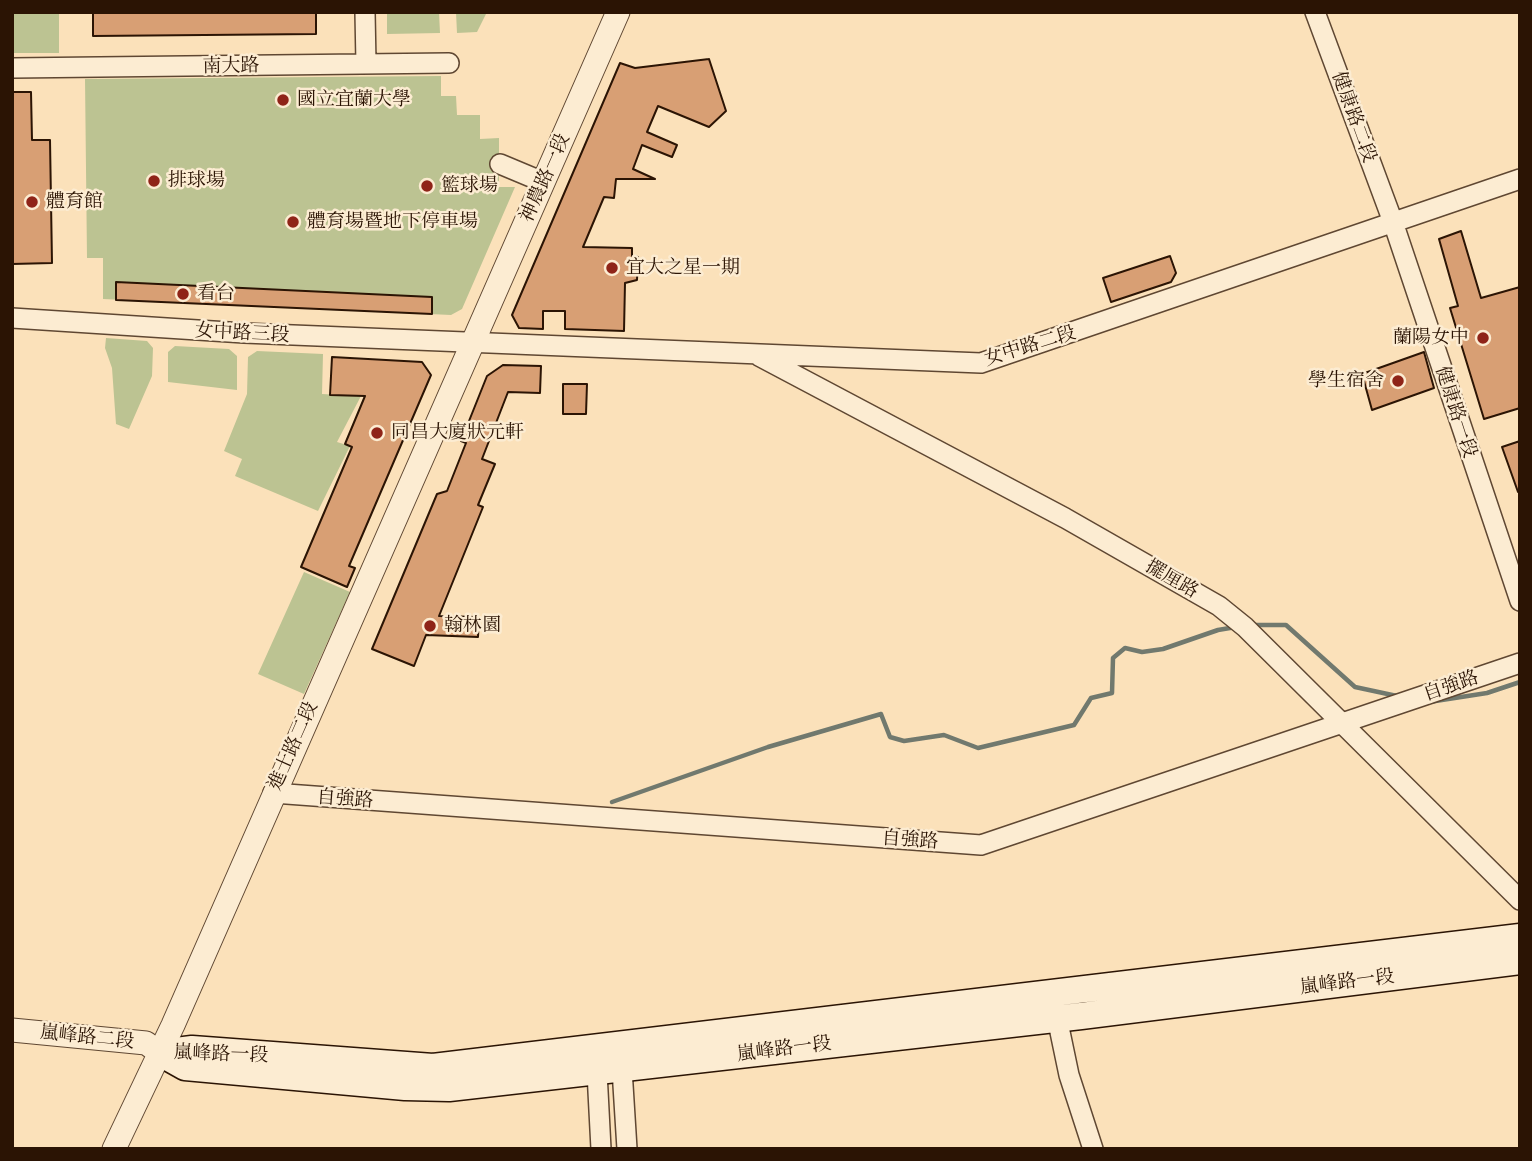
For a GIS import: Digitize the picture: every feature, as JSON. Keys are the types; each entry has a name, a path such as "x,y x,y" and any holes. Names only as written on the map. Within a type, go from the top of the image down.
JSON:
{"main road":[{"name":"嵐峰路一段","path":"610,1063 746,1028 1520,937"},
{"name":"嵐峰路一段","path":"160,1053 185,1067 429,1088 610,1063 1056,1018 1520,961"}],"street":[{"path":"365,12 366,64"},
{"name":"神農路一段","path":"473,344 618,12"},
{"name":"健康路二段","path":"1315,12 1393,222"},
{"name":"南大路","path":"12,68 449,63"},
{"path":"500,164 543,182"},
{"name":"女中路二段","path":"473,344 981,363 1520,179"},
{"name":"健康路一段","path":"1393,222 1520,601"},
{"name":"女中路三段","path":"12,318 473,344"},
{"name":"進士路二段","path":"114,1149 160,1053 272,793 473,344"},
{"name":"擺厘路","path":"754,354 1065,518 1219,606 1245,628 1520,900"},
{"name":"自強路","path":"272,793 981,845 1520,663"},
{"path":"1054,992 1056,1018 1069,1075 1093,1149"},
{"name":"嵐峰路二段","path":"12,1030 146,1043 160,1053"},
{"path":"601,1149 610,1063"},
{"path":"610,1063 627,1149"}],"green space":[{"path":"12,12 59,12 59,53 12,53"},
{"path":"387,12 439,12 440,33 387,34"},
{"path":"456,12 487,12 477,32 457,33"},
{"name":"體育場暨地下停車場","path":"441,76 441,96 456,96 457,115 480,115 480,139 499,138 499,187 515,187 462,309 451,315 103,299 103,258 87,258 85,79"},
{"path":"106,338 147,341 153,348 152,376 129,429 116,424 112,368 105,348"},
{"path":"175,346 229,349 237,356 237,390 168,382 168,352"},
{"path":"257,351 323,354 322,394 361,396 337,442 350,446 318,511 235,476 242,459 224,451 247,394 248,357"},
{"path":"304,572 350,592 304,694 258,674"}],"building":[{"path":"93,12 316,12 316,34 93,36"},
{"path":"709,59 726,111 709,127 658,106 647,132 677,145 672,157 642,145 633,169 655,179 616,179 614,198 604,197 583,247 632,248 632,256 638,257 637,280 625,283 624,331 565,329 565,311 543,311 543,329 519,328 512,315 620,63 635,68"},
{"name":"體育館","path":"12,92 31,92 32,140 50,140 52,263 12,264"},
{"path":"1461,231 1481,298 1520,287 1520,408 1484,419 1450,308 1458,306 1439,239"},
{"path":"1170,256 1176,273 1171,282 1111,302 1103,278"},
{"path":"116,282 432,297 432,314 116,300"},
{"name":"學生宿舍","path":"1424,352 1434,388 1372,410 1362,374"},
{"path":"332,357 422,362 431,375 349,566 355,568 347,587 301,567 352,447 345,444 365,396 330,395"},
{"path":"503,365 541,366 540,393 508,392 482,459 495,464 478,505 483,507 439,616 479,617 478,637 426,635 414,666 372,649 437,494 447,491 466,443 461,441 487,376"},
{"path":"563,384 587,384 586,414 563,414"},
{"path":"1520,441 1520,492 1518,492 1502,447"}],"waterway":[{"path":"1252,625 1286,625 1355,687 1397,696"},
{"path":"612,802 768,747 881,714 890,737 904,741 944,735 978,748 1074,725 1091,698 1112,693 1113,658 1125,648 1142,652 1163,649 1218,630 1236,627"},
{"path":"1429,702 1487,693 1520,682"}],"place":[{"name":"國立宜蘭大學","path":"283,100"},
{"name":"排球場","path":"154,181"},
{"name":"籃球場","path":"427,186"},
{"name":"體育館","path":"32,202"},
{"name":"體育場暨地下停車場","path":"293,222"},
{"name":"宜大之星一期","path":"612,268"},
{"name":"看台","path":"183,294"},
{"name":"蘭陽女中","path":"1483,338"},
{"name":"學生宿舍","path":"1398,381"},
{"name":"同昌大廈狀元軒","path":"377,433"},
{"name":"翰林園","path":"430,626"}]}
